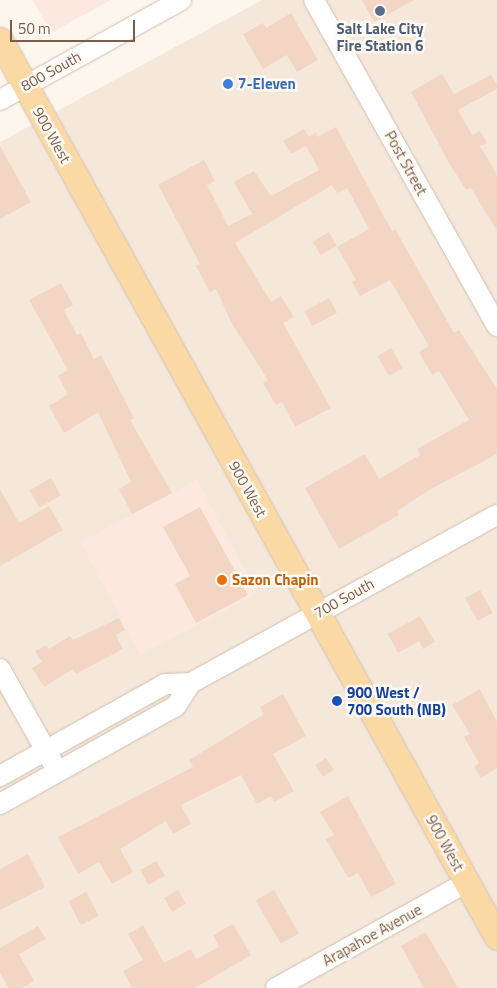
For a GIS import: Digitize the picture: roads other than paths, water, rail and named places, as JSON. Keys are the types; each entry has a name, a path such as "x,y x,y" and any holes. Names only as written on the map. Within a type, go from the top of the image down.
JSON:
{"main road":[{"name":"900 West","path":"0,40 497,937"}],"street":[{"name":"800 South","path":"0,100 181,0"},
{"name":"Post Street","path":"314,0 497,326"},
{"name":"700 South","path":"0,776 165,684 191,683 497,514"},
{"path":"0,668 58,772"},
{"name":"700 South","path":"0,804 176,706 191,683"},
{"name":"Arapahoe Avenue","path":"276,988 467,882"}],"place":[{"name":"Salt Lake City Fire Station 6","path":"380,11"},
{"name":"7-Eleven","path":"228,84"},
{"name":"Sazon Chapin","path":"222,580"},
{"name":"900 West / 700 South (NB)","path":"337,701"}]}
